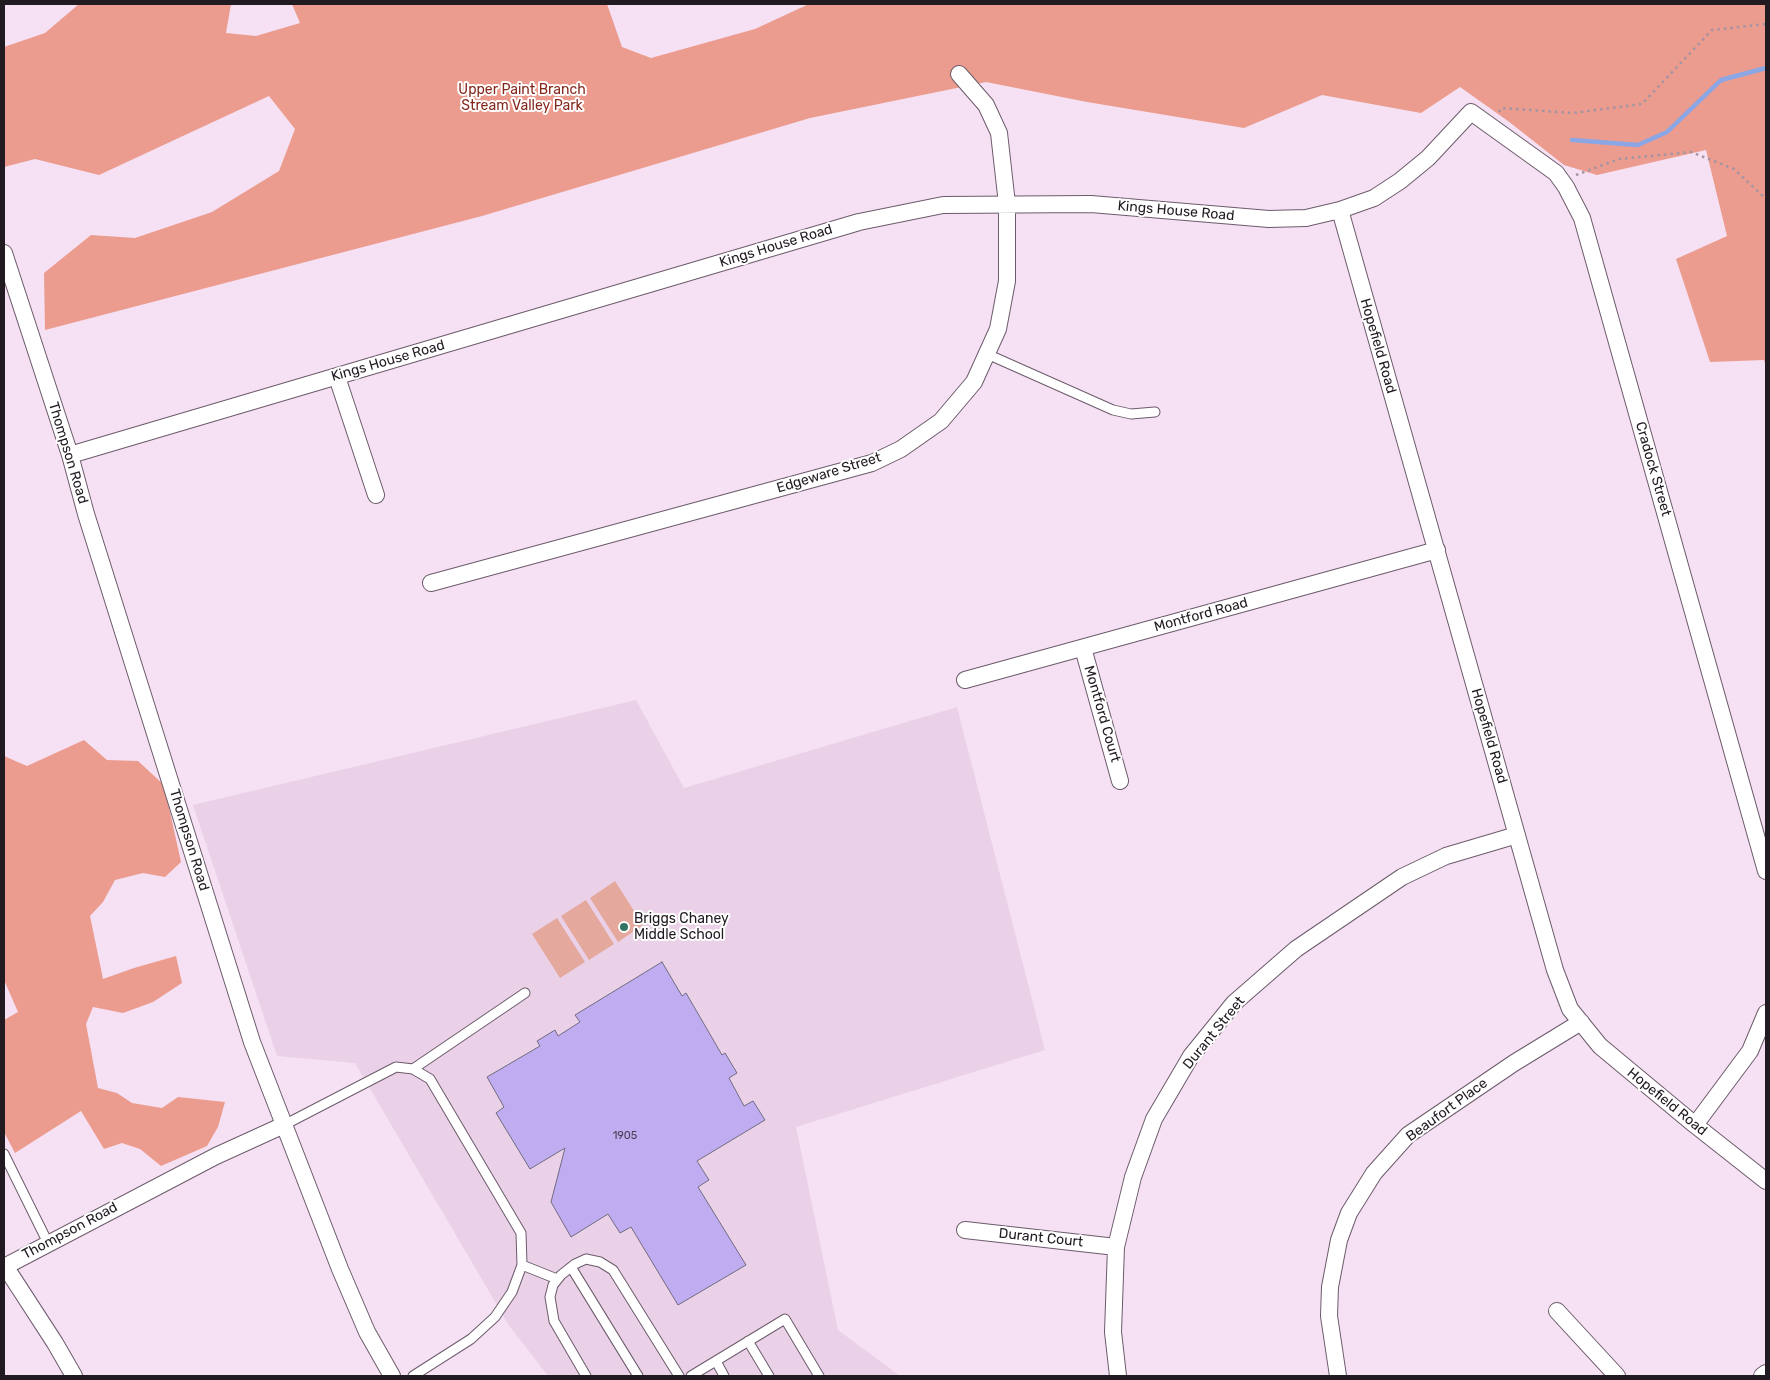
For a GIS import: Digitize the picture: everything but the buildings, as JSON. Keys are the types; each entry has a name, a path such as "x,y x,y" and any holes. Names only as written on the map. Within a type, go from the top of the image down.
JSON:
{"street":[{"name":"Edgeware Street","path":"431,583 872,462 901,449 941,421 974,382 998,329 1007,281 1007,204 999,133 986,105 959,74"},
{"name":"Cradock Street","path":"1471,112 1556,173 1563,182 1582,218 1766,871"},
{"name":"Kings House Road","path":"70,454 859,222 943,205 1092,204 1269,219 1306,218 1340,210 1374,198 1400,181 1428,158 1471,112"},
{"name":"Hopefield Road","path":"1340,210 1555,970 1570,1009 1600,1046 1766,1181"},
{"name":"Thompson Road","path":"4,253 70,454 89,523 252,1042 284,1124 216,1156 4,1266"},
{"path":"338,376 376,495"},
{"name":"Montford Road","path":"966,680 1437,550"},
{"name":"Montford Court","path":"1083,648 1120,781"},
{"name":"Durant Street","path":"1118,1376 1113,1332 1116,1247 1133,1177 1154,1119 1191,1056 1234,1003 1296,949 1402,878 1446,856 1517,835"},
{"path":"1695,1125 1750,1051 1766,1013"},
{"name":"Beaufort Place","path":"1338,1376 1329,1316 1330,1287 1339,1240 1349,1213 1374,1173 1408,1135 1514,1063 1581,1022"},
{"path":"284,1124 340,1269 368,1332 392,1376"},
{"name":"Durant Court","path":"965,1230 1116,1247"},
{"path":"4,1266 55,1343 74,1376"},
{"path":"1557,1311 1617,1376"},
{"path":"1762,1376 1766,1373"}],"lane":[{"path":"986,354 1113,410 1130,414 1155,412"},
{"path":"413,1068 525,993"},
{"path":"284,1124 396,1067 413,1068 430,1079 521,1233 522,1265 512,1292 494,1317 471,1339 413,1376"},
{"path":"4,1154 48,1243"},
{"path":"586,1376 554,1321 550,1297 553,1285 557,1279 571,1267 586,1259 600,1262 613,1270 679,1376"},
{"path":"522,1265 557,1279"},
{"path":"571,1267 638,1376"},
{"path":"691,1376 785,1319 819,1376"},
{"path":"748,1342 769,1376"},
{"path":"716,1361 724,1376"}],"path":[{"path":"1491,126 1501,108 1573,114 1642,104 1712,30 1766,24"},
{"path":"1563,182 1572,176 1619,159 1691,152 1734,169 1766,199"}],"shaded area":[{"name":"Briggs Chaney Middle School","path":"636,700 684,788 957,707 1045,1050 796,1127 838,1330 900,1376 548,1376 508,1324 355,1063 277,1056 193,805"},
{"path":"615,881 643,925 618,942 590,898"},
{"path":"586,900 614,944 589,960 561,916"},
{"path":"557,918 585,962 560,978 532,934"}],"green space":[{"name":"Upper Paint Branch Stream Valley Park","path":"79,4 231,4 226,33 256,36 300,23 292,4 607,4 622,47 651,58 755,29 809,4 1766,4 1766,366 1764,360 1710,362 1676,259 1727,236 1706,150 1597,175 1564,165 1508,121 1460,87 1421,113 1322,95 1244,128 1087,102 986,82 810,118 482,216 45,330 44,273 91,235 135,238 212,212 279,171 295,129 269,96 99,175 35,159 4,167 4,47 45,33"},
{"path":"84,740 107,760 138,761 164,785 181,862 165,877 143,873 115,880 103,902 90,916 103,979 176,956 182,983 153,1002 123,1013 93,1007 86,1024 98,1088 117,1093 132,1103 162,1108 178,1097 225,1102 218,1127 207,1146 161,1166 140,1149 122,1143 104,1149 81,1111 15,1153 4,1132 4,1020 18,1012 4,980 4,756 27,766"}],"waterway":[{"path":"1572,140 1638,145 1667,132 1721,80 1766,68"}],"place":[{"name":"Briggs Chaney Middle School","path":"624,927"}]}
